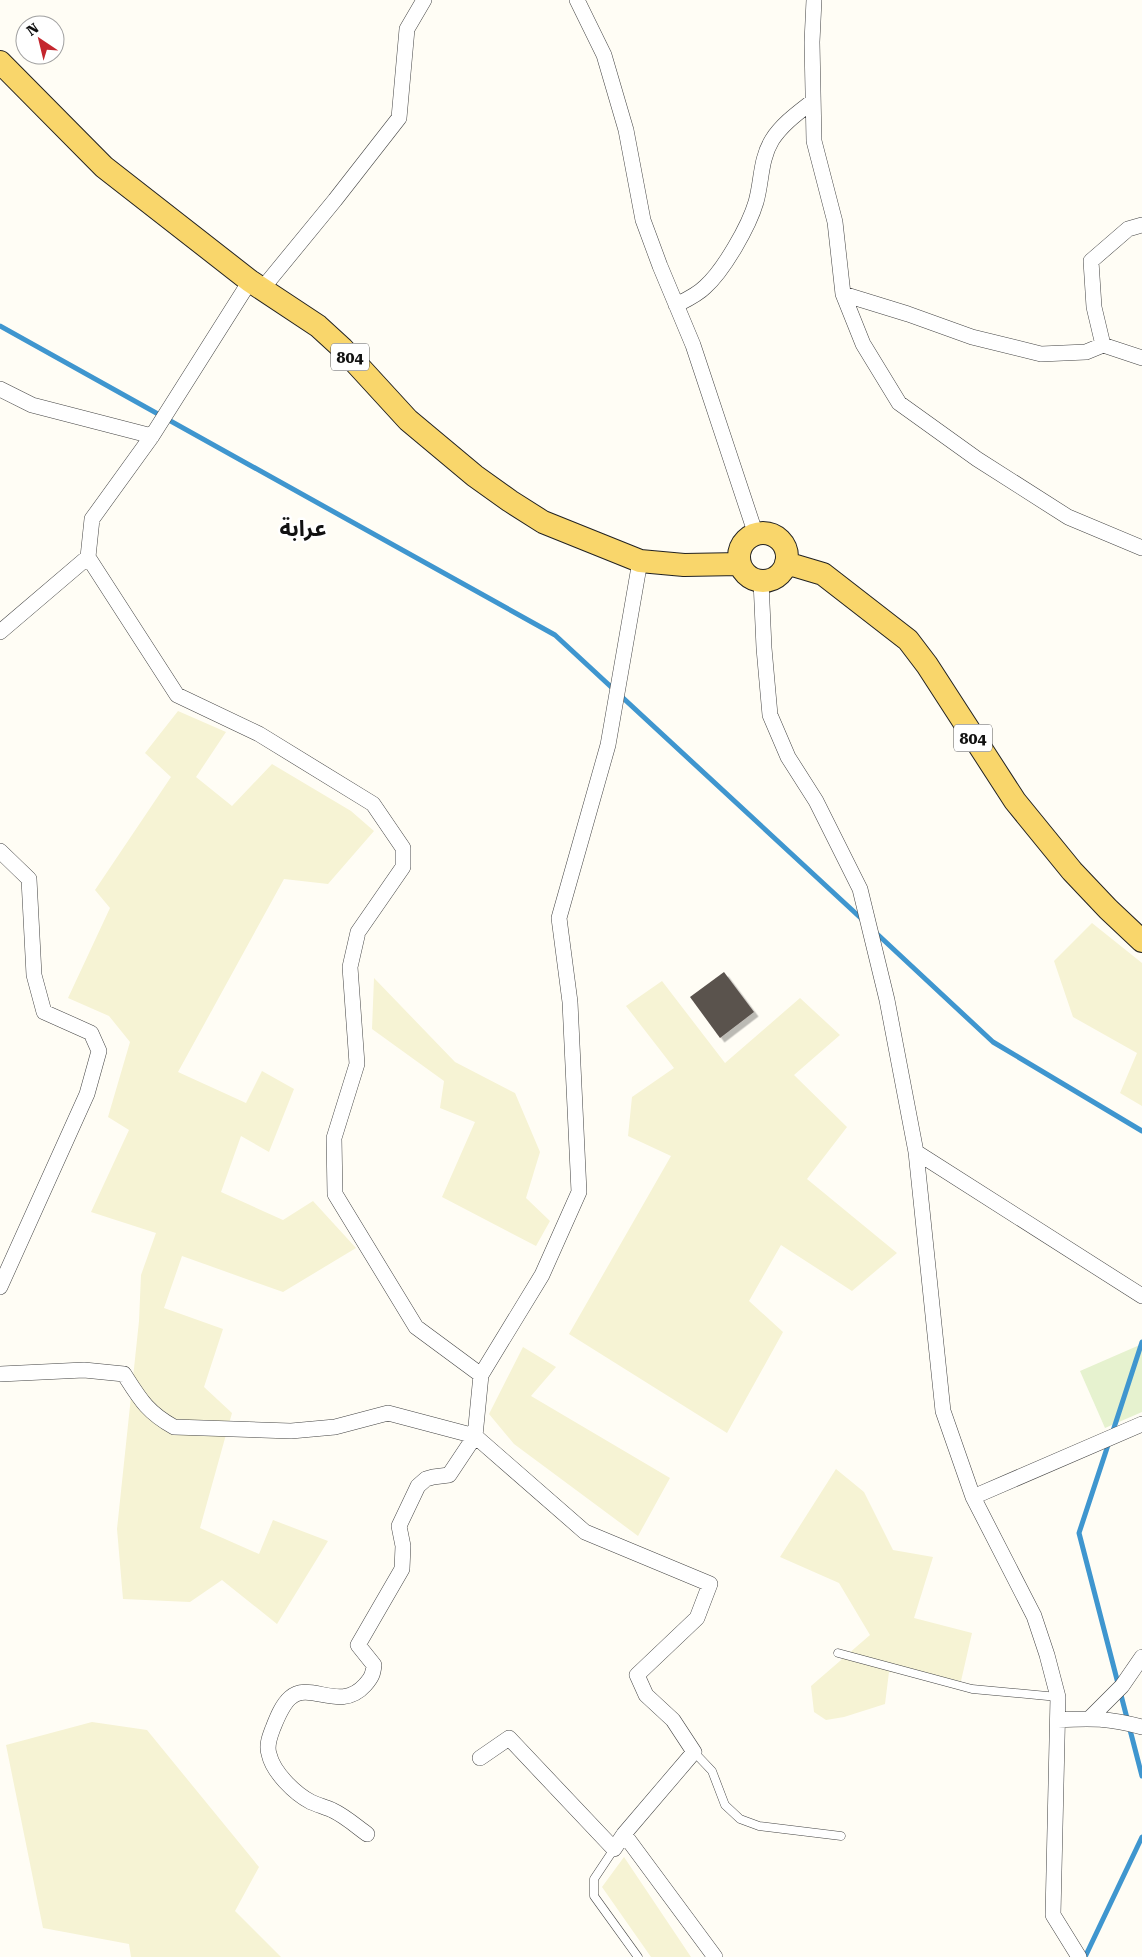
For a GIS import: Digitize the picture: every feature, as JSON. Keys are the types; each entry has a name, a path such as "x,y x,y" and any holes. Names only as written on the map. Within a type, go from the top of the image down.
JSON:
{"main road":[{"name":"804","path":"0,62 104,167 256,285 318,326 342,348 408,420 475,476 544,522 640,561 684,565 740,564"},
{"path":"770,534 782,542 787,556 786,562 780,574 768,581 761,581 748,576 740,564 740,550 744,543 756,535 770,534"},
{"name":"804","path":"786,562 823,574 908,640 927,665 1015,800 1072,871 1142,941"}],"street":[{"path":"424,0 407,29 399,118 335,200 256,285 92,519 88,557 177,695 259,734 373,804 403,848 404,867 358,932 350,967 357,1064 334,1138 335,1194 416,1327 481,1375"},
{"path":"577,0 604,55 626,130 644,220 660,266 693,345 756,535"},
{"path":"814,0 812,42 814,141 835,222 843,294 863,344 899,403 977,459 1068,517 1142,548"},
{"path":"676,305 706,287 727,260 756,202 761,165 772,140 793,117 813,101"},
{"path":"1103,345 1094,307 1091,261 1128,229 1142,225"},
{"path":"843,294 908,314 972,337 1041,354 1086,352 1103,345 1142,358"},
{"path":"0,389 32,405 152,436"},
{"path":"0,632 88,557"},
{"path":"367,1834 334,1811 310,1802 291,1786 274,1767 268,1752 269,1740 278,1716 290,1698 307,1692 336,1697 350,1696 360,1690 373,1676 374,1665 358,1644 402,1569 403,1546 399,1526 418,1486 433,1477 449,1475 475,1436 481,1375 542,1274 579,1192 570,1002 559,918 608,745 640,561"},
{"path":"761,581 770,715 788,757 816,801 860,889 887,1000 916,1152 942,1411 973,1497 1034,1616 1058,1697 1053,1915 1079,1957"},
{"path":"0,851 29,879 34,975 44,1012 91,1033 99,1051 87,1094 0,1287"},
{"path":"916,1152 1142,1296"},
{"path":"0,1374 84,1370 124,1374 142,1403 158,1417 174,1426 291,1431 335,1427 388,1413 475,1436 585,1532 710,1584 697,1618 637,1675 646,1695 673,1720 694,1752 624,1834 614,1850 509,1738 480,1758"},
{"path":"973,1497 1142,1424"},
{"path":"1090,1718 1122,1686 1142,1657"},
{"path":"1058,1720 1090,1718 1115,1720 1142,1727"},
{"path":"624,1834 715,1957"}],"lane":[{"path":"838,1653 972,1689 1058,1697"},
{"path":"694,1752 712,1771 725,1805 740,1819 758,1826 841,1836"},
{"path":"614,1850 594,1880 594,1896 638,1957"}],"shaded area":[{"path":"178,711 226,732 196,777 232,806 272,764 351,811 374,831 328,884 284,879 178,1072 246,1103 262,1071 294,1089 269,1152 241,1136 221,1192 283,1220 313,1201 356,1248 283,1292 182,1256 164,1308 223,1329 204,1387 232,1413 200,1528 259,1554 273,1520 328,1541 277,1624 222,1580 190,1602 123,1599 117,1529 139,1321 141,1275 156,1233 91,1212 129,1130 108,1117 130,1042 109,1016 68,998 110,908 95,890 171,777 145,753"},
{"path":"1092,923 1142,963 1142,1106 1120,1093 1137,1053 1073,1017 1054,961"},
{"path":"374,978 455,1062 515,1093 540,1152 526,1198 550,1221 536,1246 442,1197 475,1122 440,1108 444,1081 372,1029"},
{"path":"662,981 725,1063 800,998 840,1035 794,1075 847,1127 807,1179 897,1253 852,1291 781,1245 749,1301 783,1332 727,1433 569,1334 671,1156 628,1136 632,1097 674,1068 626,1006"},
{"path":"523,1347 556,1367 531,1396 670,1478 638,1536 514,1444 489,1414"},
{"path":"836,1469 864,1492 893,1550 933,1557 914,1618 972,1633 961,1681 889,1672 885,1704 844,1717 826,1720 814,1712 811,1686 870,1635 839,1583 780,1557"},
{"path":"92,1722 147,1730 259,1867 235,1911 281,1957 131,1957 129,1944 43,1928 6,1745"},
{"path":"624,1857 691,1957 651,1957 602,1887"}],"green space":[{"path":"1142,1344 1142,1412 1105,1428 1080,1371"}],"building":[{"path":"724,972 754,1012 720,1038 690,997"}],"waterway":[{"path":"0,326 555,635 864,921"},
{"path":"875,932 993,1042 1142,1131"},
{"path":"1112,1434 1142,1342"},
{"path":"1109,1442 1079,1533 1142,1776"},
{"path":"1085,1957 1142,1837"}],"district":[{"name":"عرابة","path":"303,528"}]}
